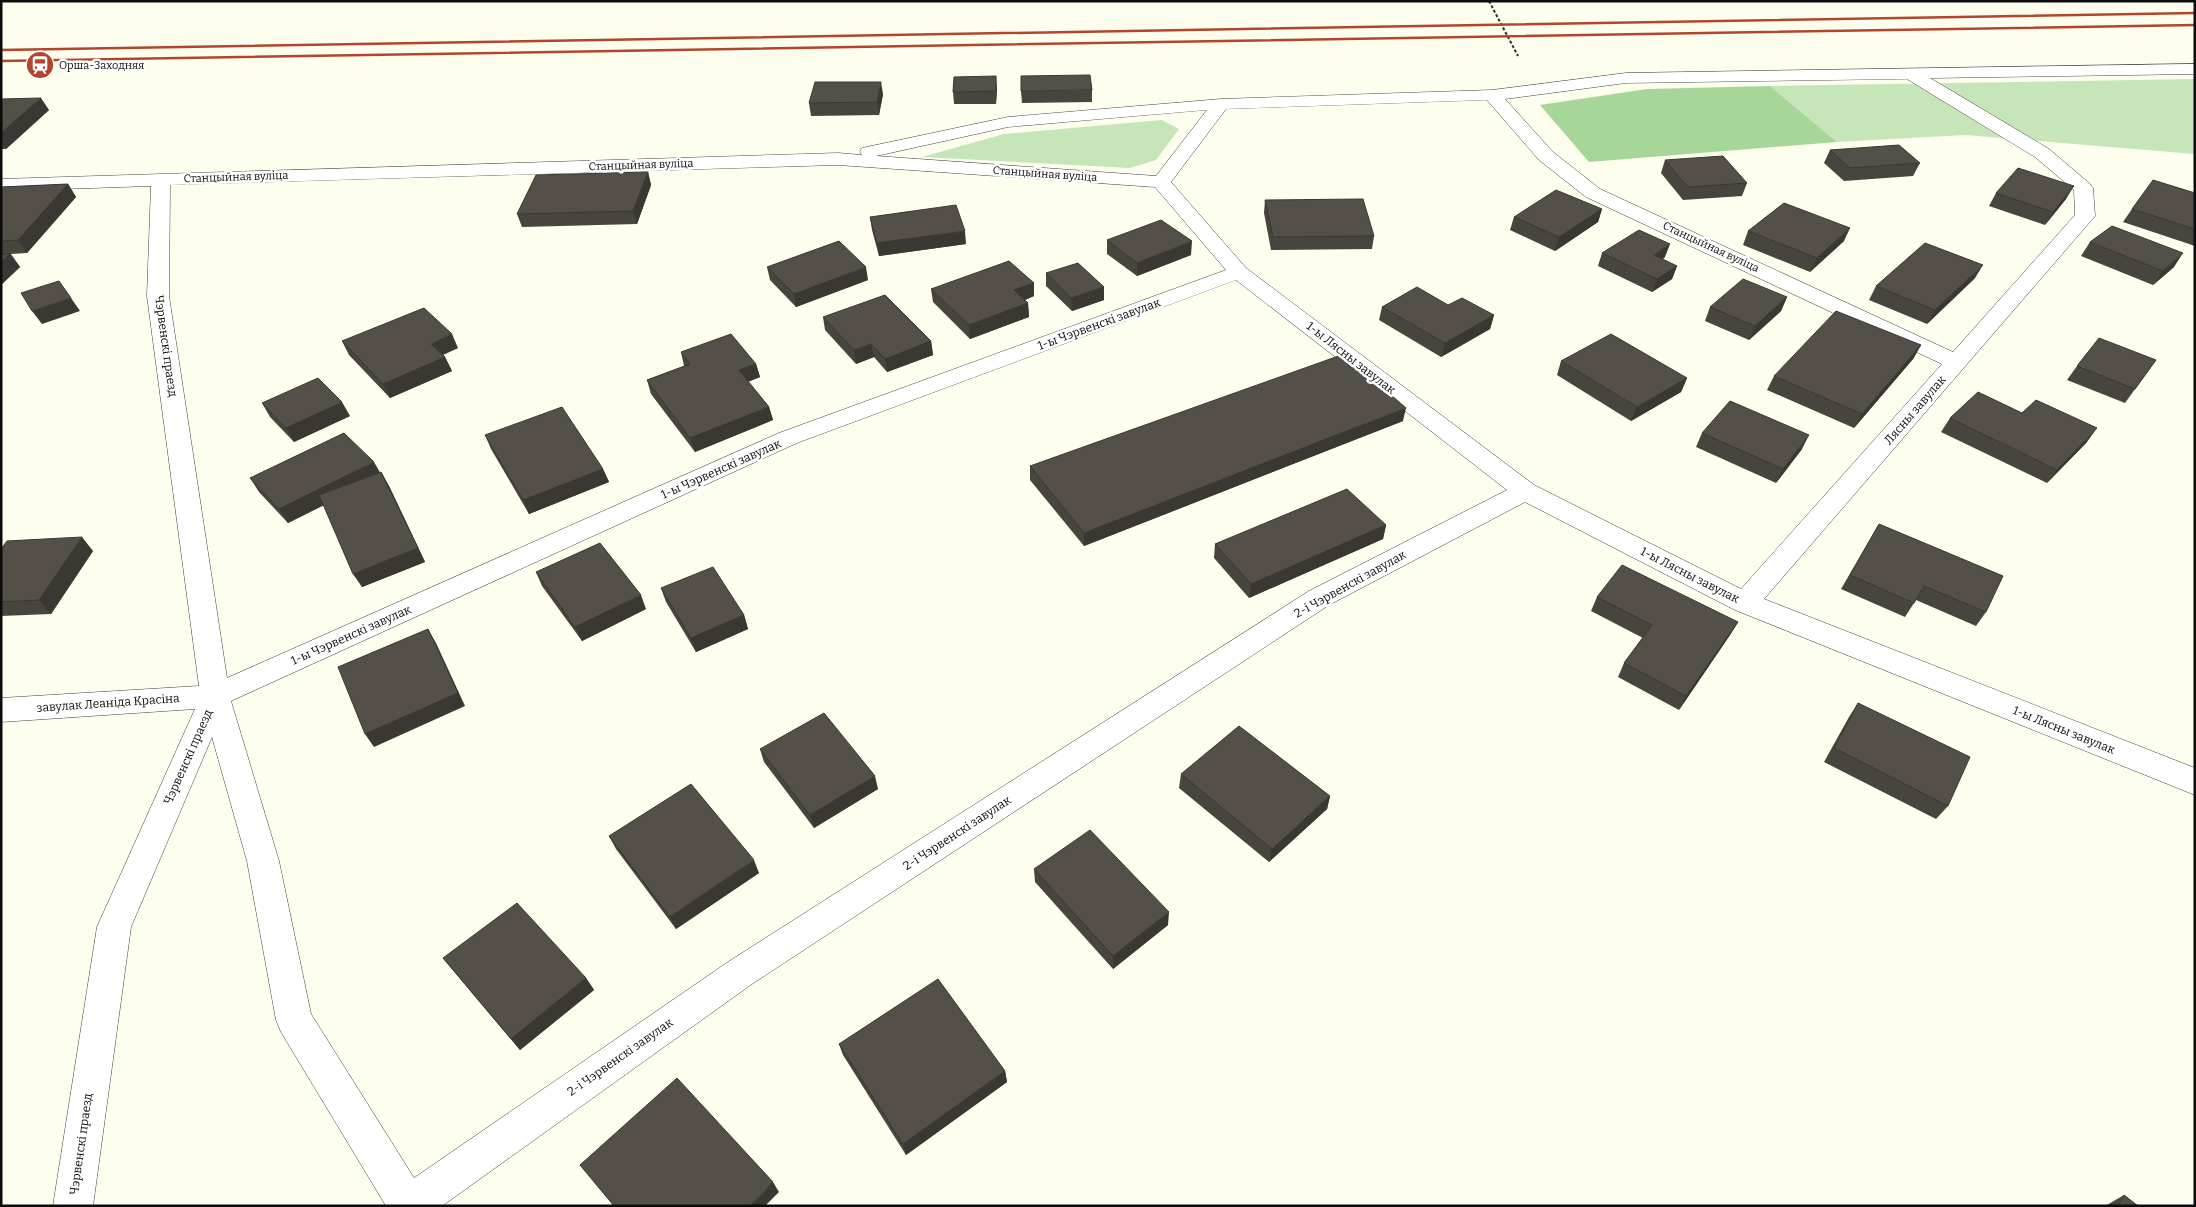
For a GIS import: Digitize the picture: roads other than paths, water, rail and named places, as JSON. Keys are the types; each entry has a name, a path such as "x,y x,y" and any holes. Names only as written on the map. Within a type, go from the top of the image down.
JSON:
{"street":[{"path":"838,159 1008,122 1221,104 1492,95 1626,78 2195,69"},
{"name":"Лясны завулак","path":"1745,603 2084,216 2083,188 2042,153 1911,74"},
{"name":"Станцыйная вуліца","path":"1492,95 1546,156 1593,193 1956,362"},
{"path":"1221,104 1161,182 1239,272"},
{"name":"Станцыйная вуліца","path":"1,185 838,159 1161,182"},
{"name":"Чэрвенскі праезд","path":"73,1206 114,927 215,696 158,296 161,180"},
{"name":"1-ы Чэрвенскі завулак","path":"215,696 788,438 1239,272"},
{"name":"1-ы Лясны завулак","path":"1239,272 1524,491 1745,603 2195,782"},
{"name":"2-і Чэрвенскі завулак","path":"409,1206 740,973 1318,598 1524,491"},
{"path":"215,696 263,861 294,1020 409,1206"},
{"name":"завулак Леаніда Красіна","path":"1,710 215,696"}],"railway":[{"path":"1,50 2195,13"},
{"path":"1,61 2195,25"}],"place":[{"name":"Орша-Заходняя","path":"40,65"}]}
